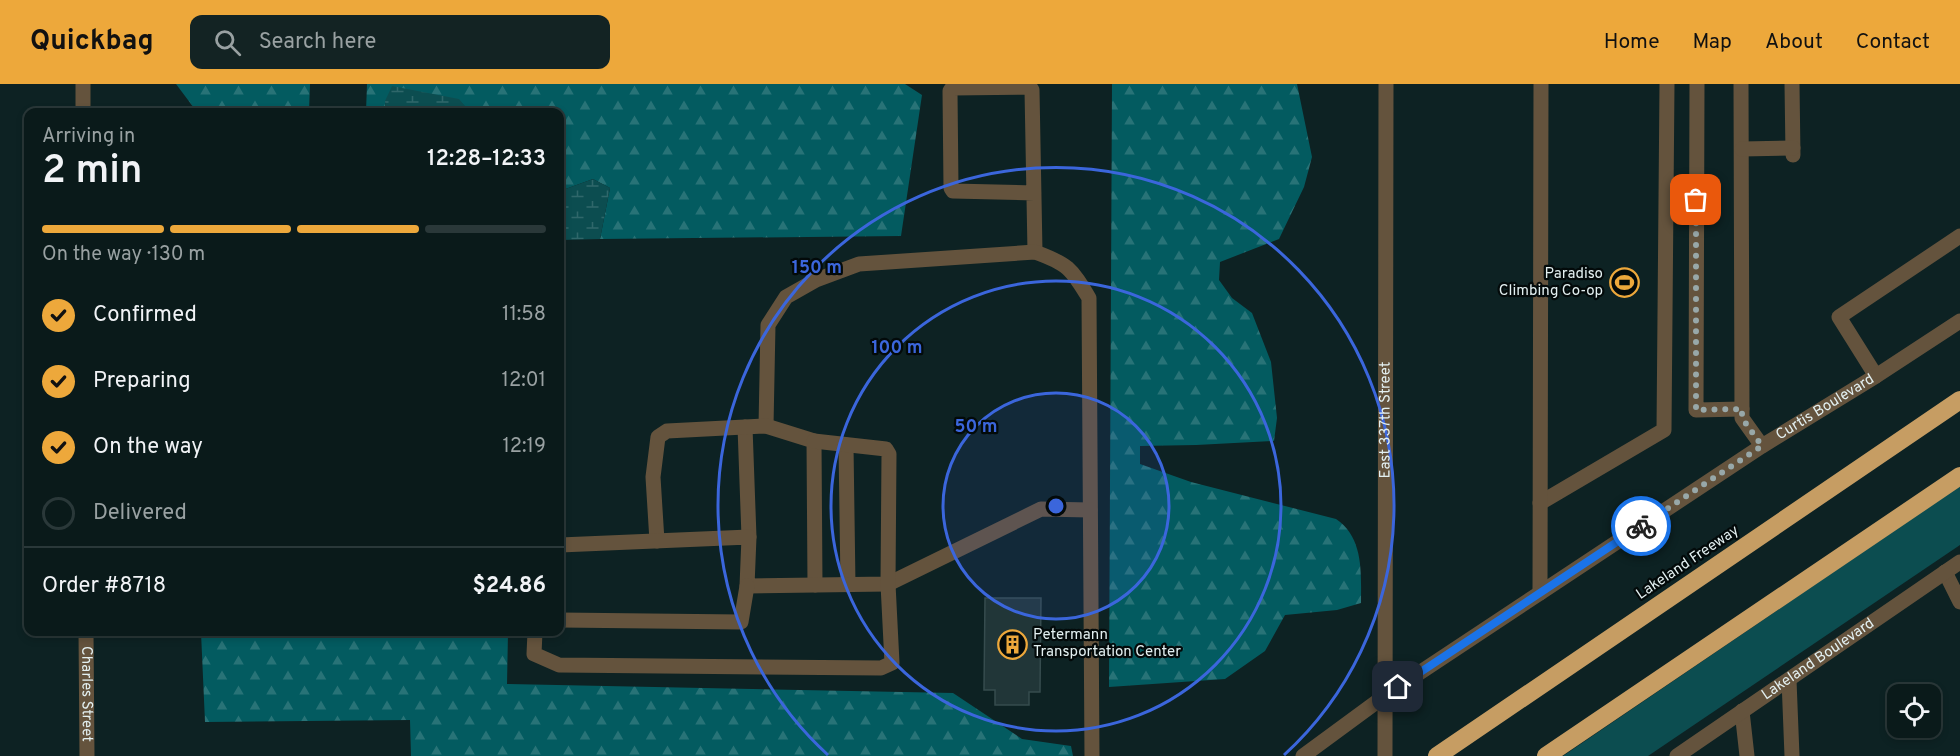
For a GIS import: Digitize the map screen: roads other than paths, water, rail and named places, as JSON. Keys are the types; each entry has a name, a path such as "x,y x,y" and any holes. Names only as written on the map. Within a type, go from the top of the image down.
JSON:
{"highway":[{"name":"Lakeland Freeway","path":"1437,756 1960,400"},
{"path":"1546,756 1960,476"}],"street":[{"path":"83,84 83,108"},
{"name":"East 337th Street","path":"1385,756 1386,84"},
{"path":"1540,593 1541,84"},
{"path":"1540,503 1664,430 1667,84"},
{"path":"1696,84 1696,410 1742,409"},
{"path":"1742,84 1742,418 1762,446"},
{"path":"1742,149 1793,152 1792,84"},
{"path":"1034,193 953,191 951,188 950,91 952,88 1030,87 1034,193 1035,252"},
{"path":"1876,376 1839,317 1960,236"},
{"path":"766,426 768,325 786,297 816,280 858,264 1035,252 1059,261 1075,275 1089,298 1092,756"},
{"name":"Curtis Boulevard","path":"1303,756 1386,695 1762,446 1960,321"},
{"path":"536,636 534,654 559,665 881,668 892,663 888,584 889,454 886,449 814,441 766,426 667,431 658,437 653,477 657,541"},
{"path":"564,620 741,622 747,586 745,427"},
{"path":"814,441 815,585"},
{"path":"846,445 848,585"},
{"path":"747,586 888,584 1041,509 1090,510"},
{"path":"564,545 748,537"},
{"name":"Lakeland Boulevard","path":"1677,756 1960,562"},
{"path":"1945,572 1960,602"},
{"name":"Charles Street","path":"86,636 87,756"},
{"path":"1789,680 1792,756"},
{"path":"1742,711 1747,756"}],"place":[{"name":"Paradiso Climbing Co-op","path":"1624,283"},
{"name":"Petermann Transportation Center","path":"1012,644"}]}
